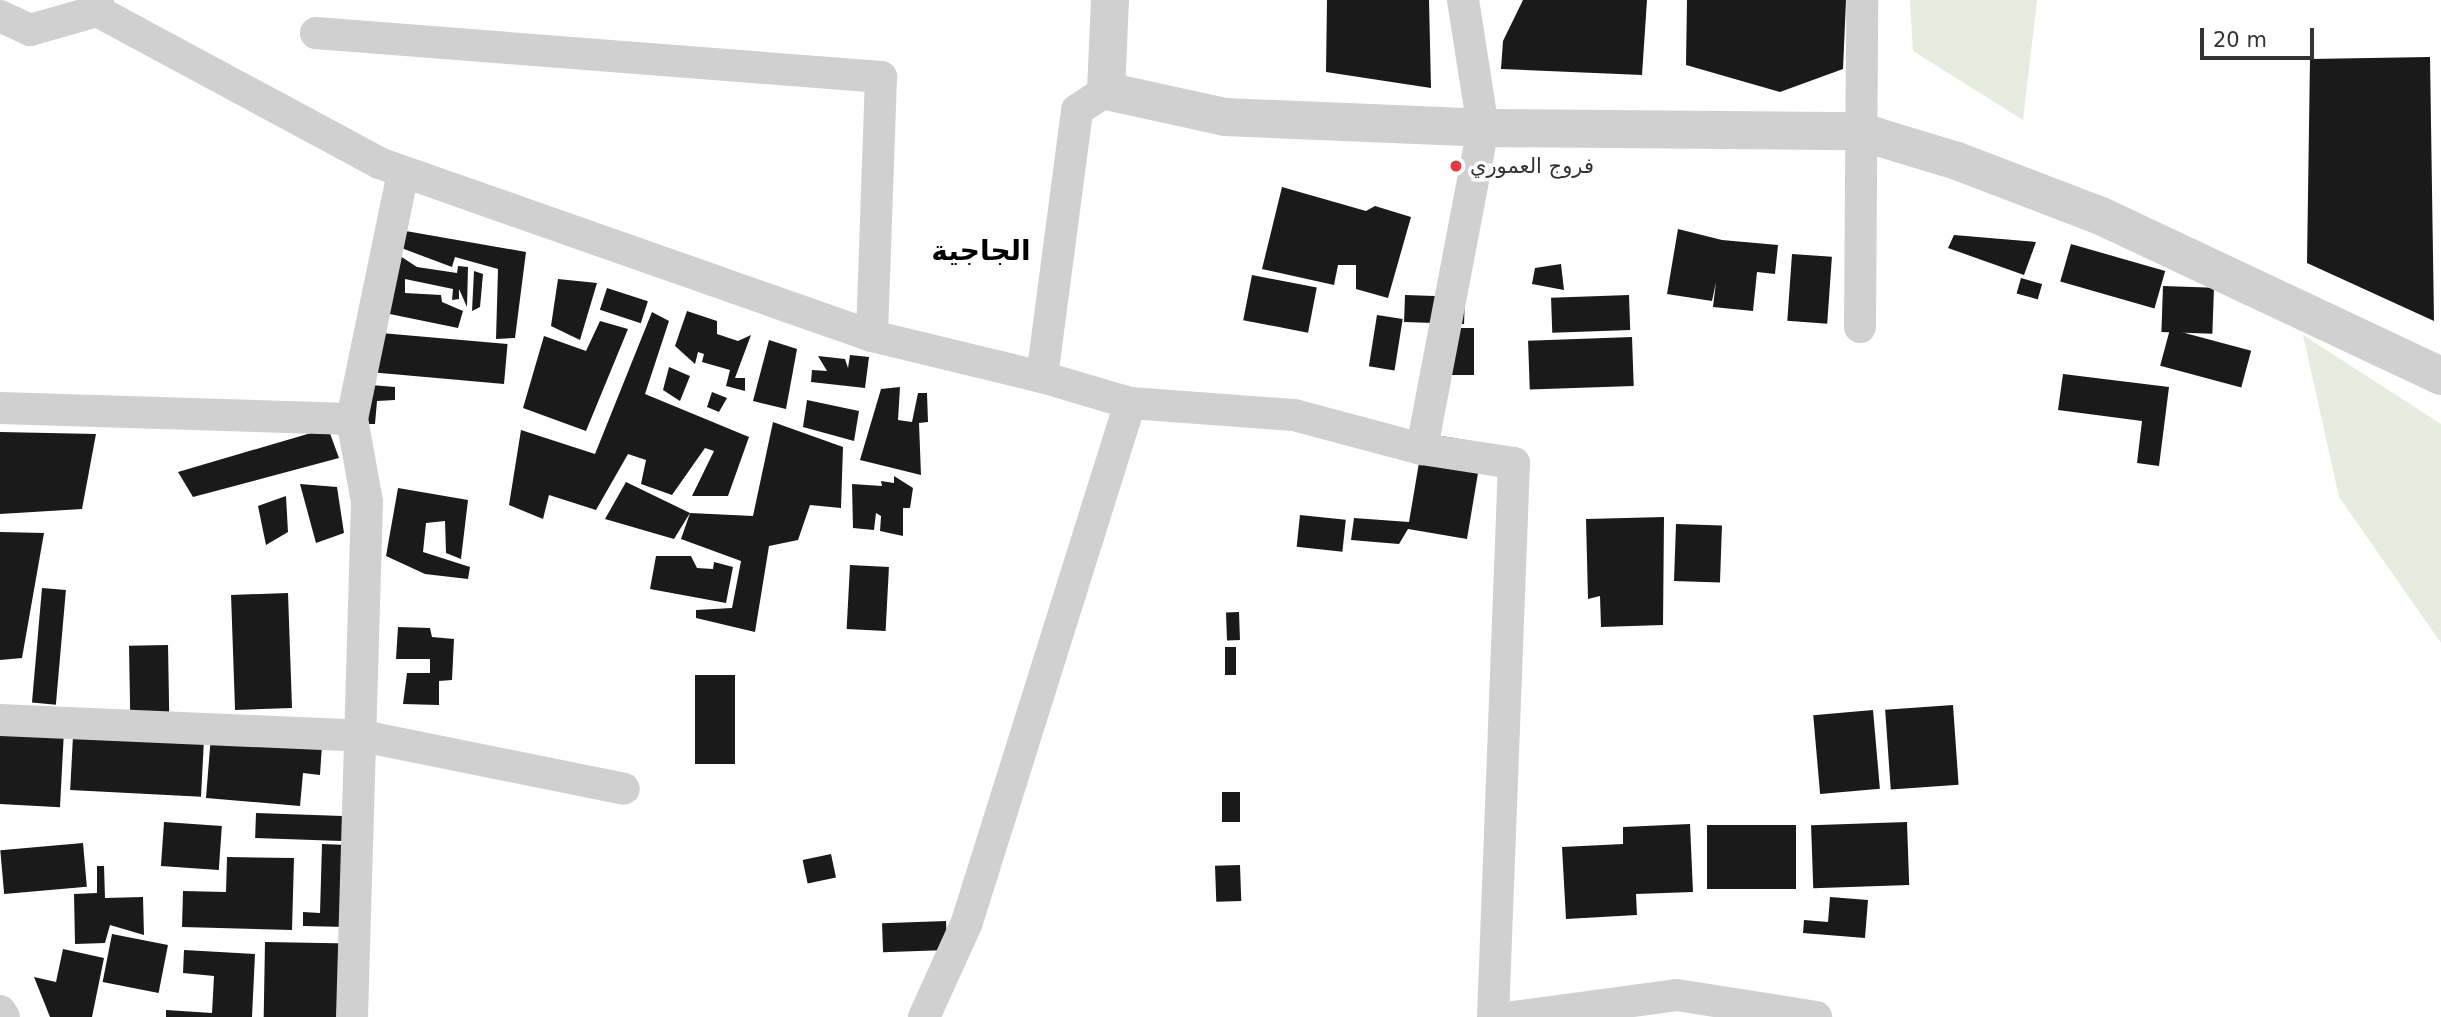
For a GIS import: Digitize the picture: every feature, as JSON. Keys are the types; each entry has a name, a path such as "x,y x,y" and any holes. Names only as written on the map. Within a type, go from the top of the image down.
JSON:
{"street":[{"path":"1106,91 1110,0"},
{"path":"1422,449 1483,128 1463,0"},
{"path":"1860,327 1858,131 1862,0"},
{"path":"0,16 30,30 97,6 379,163 872,336 1042,377 1130,403 1294,415 1422,449 1514,463 1493,1017"},
{"path":"316,33 881,77 872,336"},
{"path":"1042,377 1077,110 1106,91 1225,117 1483,128 1858,131 1956,161 2101,216 2441,376"},
{"path":"352,1017 367,502 352,419 403,172"},
{"path":"924,1017 967,922 1130,403"},
{"path":"0,408 352,419"},
{"path":"0,720 362,736 624,789"},
{"path":"1513,1017 1677,995 1816,1017"},
{"path":"0,1011 4,1017"}],"shaded area":[{"path":"1910,0 2037,0 2023,120 1913,51"},
{"path":"2303,335 2441,424 2441,643 2339,497"}],"building":[{"path":"1327,0 1429,0 1431,88 1326,72"},
{"path":"1523,0 1647,0 1642,75 1501,69 1503,41"},
{"path":"1687,0 1846,0 1843,69 1780,92 1686,65"},
{"path":"2430,57 2434,321 2307,263 2310,59"},
{"path":"1282,187 1366,211 1375,206 1411,217 1388,298 1356,289 1356,265 1338,265 1334,285 1262,269"},
{"path":"1678,229 1722,240 1778,245 1775,274 1757,272 1753,311 1713,307 1716,282 1712,301 1667,294"},
{"path":"400,230 526,252 515,338 496,339 498,269 455,257 452,267 396,246"},
{"path":"1954,235 2036,242 2024,275 1948,248"},
{"path":"2071,244 2165,271 2154,309 2060,281"},
{"path":"394,252 417,267 457,273 458,266 468,267 467,307 459,289 459,299 452,300 453,289 405,279 405,293 441,295 442,302 463,311 458,328 380,312"},
{"path":"1792,254 1832,257 1827,324 1787,321"},
{"path":"1561,264 1564,290 1532,284 1535,268"},
{"path":"474,271 483,274 480,307 472,311"},
{"path":"1252,275 1317,288 1308,333 1243,320"},
{"path":"2021,278 2042,284 2038,299 2017,293"},
{"path":"558,279 597,283 580,340 551,326"},
{"path":"2163,286 2214,288 2212,334 2161,332"},
{"path":"607,288 648,301 641,323 600,310"},
{"path":"1405,295 1465,297 1464,324 1404,322"},
{"path":"1629,295 1630,330 1552,333 1551,298"},
{"path":"687,311 717,321 717,334 738,341 751,335 735,378 745,378 745,391 726,386 730,370 702,362 704,354 698,352 695,364 675,346"},
{"path":"652,312 669,321 645,394 749,437 728,496 692,496 714,451 705,448 672,495 641,484 646,460 628,454 596,510 549,495 543,519 509,505 521,430 595,454"},
{"path":"1377,315 1403,319 1395,370 1369,366"},
{"path":"600,321 628,329 586,431 523,408 544,336 586,351"},
{"path":"1446,328 1474,328 1474,375 1446,375"},
{"path":"2170,329 2251,351 2241,387 2160,366"},
{"path":"381,333 508,344 504,384 378,373"},
{"path":"1632,337 1634,386 1530,390 1528,341"},
{"path":"769,340 797,349 786,409 753,401"},
{"path":"850,355 869,357 865,388 811,382 812,370 827,371 818,356 845,359 848,368"},
{"path":"669,367 690,376 680,401 663,390"},
{"path":"2063,374 2169,387 2159,466 2137,463 2142,421 2058,410"},
{"path":"371,385 395,387 395,400 377,401 375,424 365,424"},
{"path":"900,387 898,420 912,422 918,393 927,393 928,422 919,423 921,475 860,460 881,389"},
{"path":"712,392 727,398 719,412 707,407"},
{"path":"807,400 859,411 854,441 803,427"},
{"path":"773,422 843,447 841,508 810,505 798,540 769,546 755,632 696,618 696,610 732,608 741,561 681,539 690,513 753,516"},
{"path":"328,428 339,458 193,497 178,472"},
{"path":"0,432 96,434 82,509 0,514"},
{"path":"1424,433 1483,443 1467,539 1408,529 1399,544 1351,540 1354,518 1409,522"},
{"path":"894,476 913,488 910,508 903,508 903,536 880,531 881,516 876,513 874,530 853,528 852,484 882,486 881,481 894,483"},
{"path":"626,482 690,513 674,539 605,519"},
{"path":"300,484 337,487 344,533 316,543"},
{"path":"398,488 468,500 461,559 446,553 445,521 426,523 423,552 470,567 468,579 425,574 386,556"},
{"path":"286,496 288,532 266,545 258,506"},
{"path":"1300,515 1346,520 1342,552 1297,547"},
{"path":"1664,517 1663,625 1601,627 1600,596 1588,599 1586,519"},
{"path":"1676,524 1722,526 1720,583 1674,581"},
{"path":"0,532 44,533 22,658 0,660"},
{"path":"656,556 691,556 697,568 713,569 714,562 733,567 726,603 650,589"},
{"path":"850,565 889,567 886,631 847,629"},
{"path":"42,588 66,590 56,705 32,703"},
{"path":"288,593 292,708 235,710 231,595"},
{"path":"1226,612 1239,612 1240,640 1227,640"},
{"path":"398,627 430,628 432,637 454,639 452,680 439,681 439,705 403,704 407,673 430,673 430,659 396,659"},
{"path":"168,645 169,723 130,724 129,646"},
{"path":"1225,647 1236,647 1236,675 1225,675"},
{"path":"695,675 735,675 735,764 695,764"},
{"path":"1953,705 1959,785 1891,790 1885,710"},
{"path":"1873,710 1880,789 1820,794 1813,715"},
{"path":"0,729 64,732 60,807 0,804"},
{"path":"211,735 322,745 320,775 303,773 300,806 206,798"},
{"path":"73,736 204,743 201,797 70,790"},
{"path":"1222,792 1240,792 1240,822 1222,822"},
{"path":"256,813 350,816 349,841 255,838"},
{"path":"164,822 222,826 219,870 161,866"},
{"path":"1907,822 1909,885 1813,888 1811,825"},
{"path":"1690,824 1693,892 1636,894 1637,915 1566,919 1562,847 1623,844 1623,827"},
{"path":"1707,825 1796,825 1796,889 1707,889"},
{"path":"83,843 87,887 4,894 0,850"},
{"path":"322,844 348,845 346,927 303,926 303,912 320,913"},
{"path":"831,854 836,877 808,884 803,860"},
{"path":"227,857 294,858 292,930 182,927 183,891 226,892"},
{"path":"1240,865 1241,901 1216,902 1215,866"},
{"path":"97,866 104,866 105,898 143,897 144,935 110,925 105,943 75,944 74,894 97,893"},
{"path":"1830,897 1868,900 1865,938 1803,933 1804,920 1828,922"},
{"path":"946,921 947,950 883,952 882,923"},
{"path":"112,934 168,945 159,993 103,982"},
{"path":"265,942 350,943 349,1017 264,1017"},
{"path":"63,949 104,958 92,1017 50,1017 34,977 56,982"},
{"path":"184,950 255,954 252,1017 166,1017 166,1010 212,1013 214,976 183,973"}],"place":[{"name":"فروج العموري","path":"1456,166"}],"district":[{"name":"الجاجية","path":"981,251"}]}
